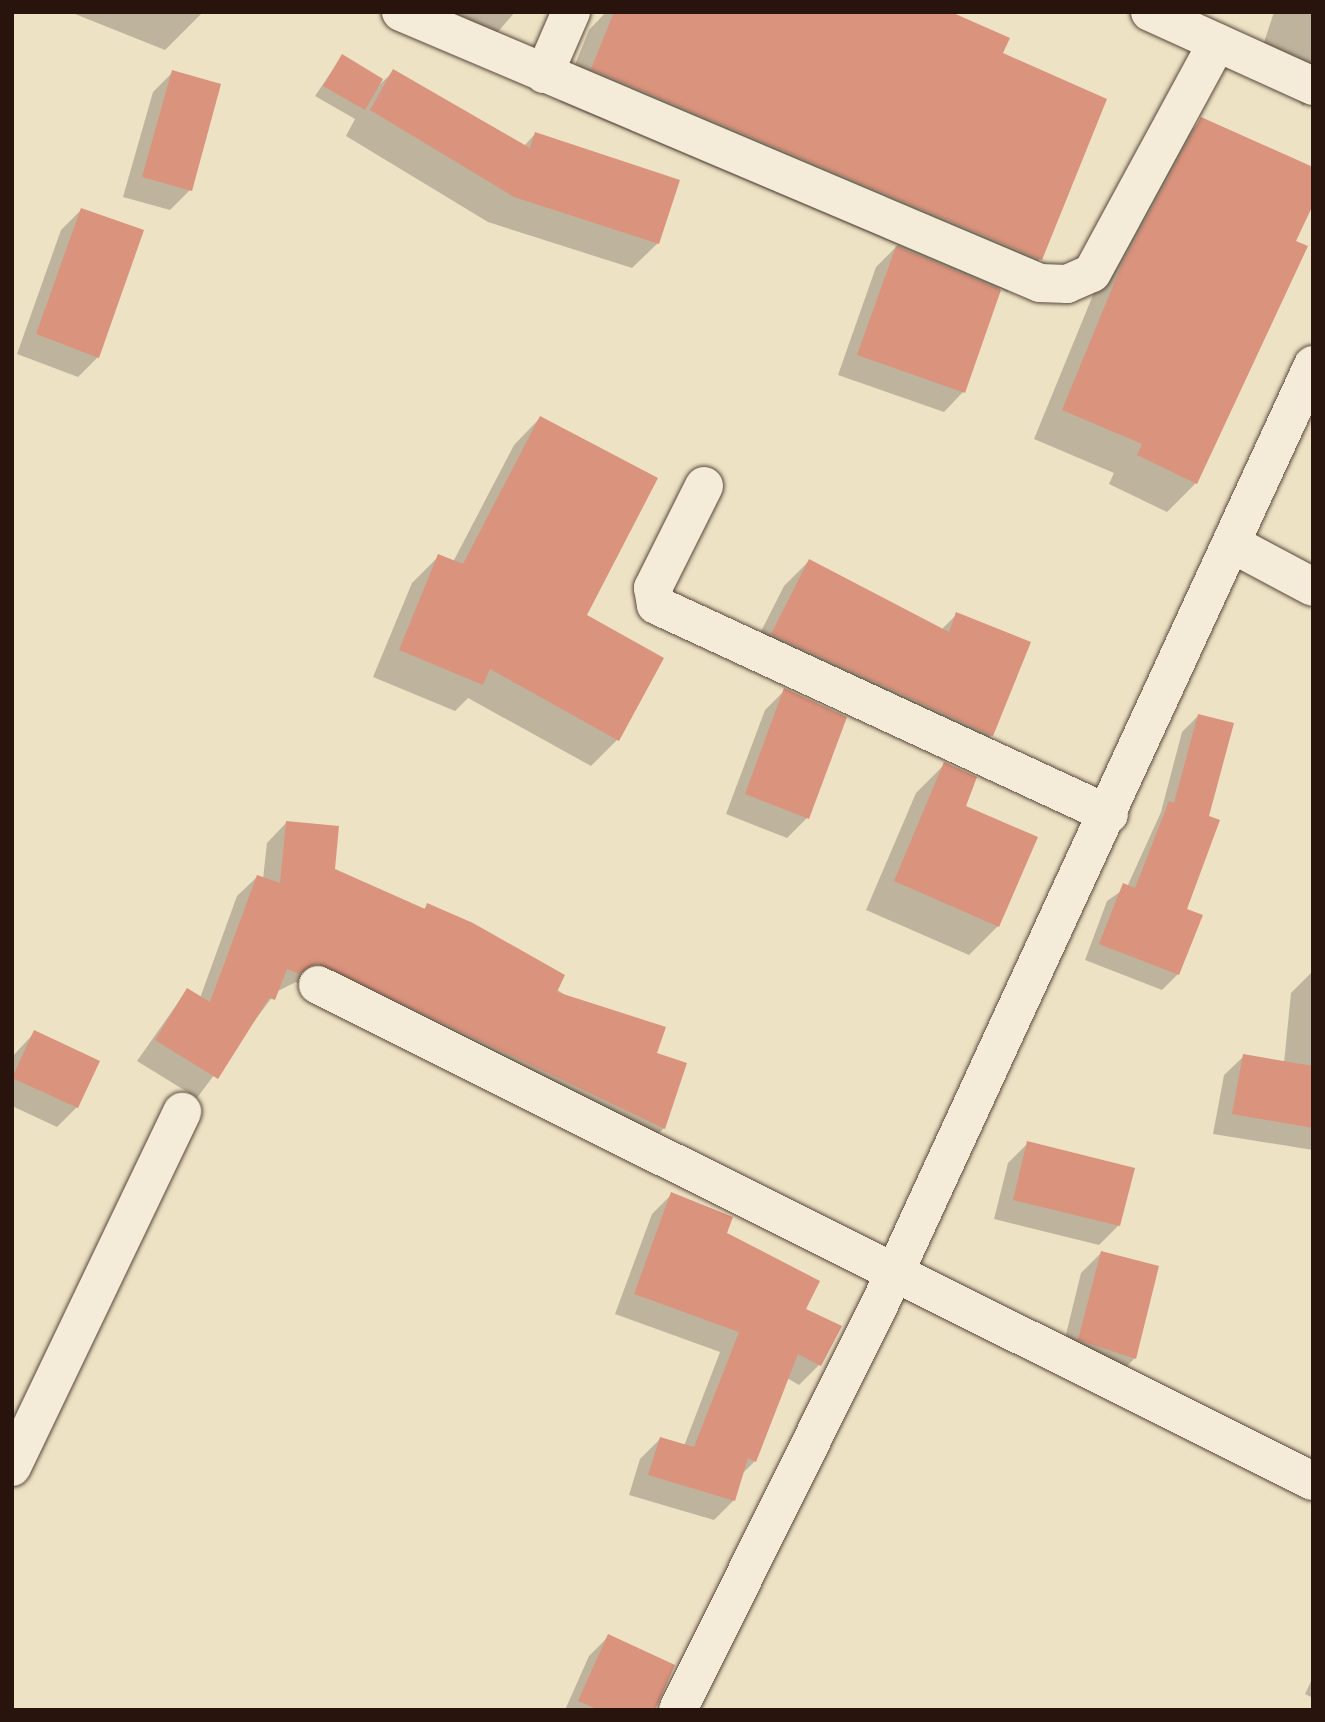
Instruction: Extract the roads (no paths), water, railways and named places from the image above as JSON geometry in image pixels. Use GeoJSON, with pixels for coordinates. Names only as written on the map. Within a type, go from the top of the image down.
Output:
{"type":"FeatureCollection","features":[{"type":"Feature","properties":{"kind":"street"},"geometry":{"type":"LineString","coordinates":[[401,12],[1008,272],[1067,284],[1092,273],[1217,43]]}},
{"type":"Feature","properties":{"kind":"street"},"geometry":{"type":"LineString","coordinates":[[544,74],[571,12]]}},
{"type":"Feature","properties":{"kind":"street"},"geometry":{"type":"LineString","coordinates":[[1150,12],[1313,86]]}},
{"type":"Feature","properties":{"kind":"street"},"geometry":{"type":"LineString","coordinates":[[678,1710],[894,1274],[1234,545],[1313,365]]}},
{"type":"Feature","properties":{"kind":"street"},"geometry":{"type":"LineString","coordinates":[[704,486],[653,588],[656,605],[1109,814]]}},
{"type":"Feature","properties":{"kind":"street"},"geometry":{"type":"LineString","coordinates":[[1234,545],[1313,587]]}},
{"type":"Feature","properties":{"kind":"street"},"geometry":{"type":"LineString","coordinates":[[318,985],[1313,1481]]}},
{"type":"Feature","properties":{"kind":"street"},"geometry":{"type":"LineString","coordinates":[[12,1467],[182,1112]]}}]}
